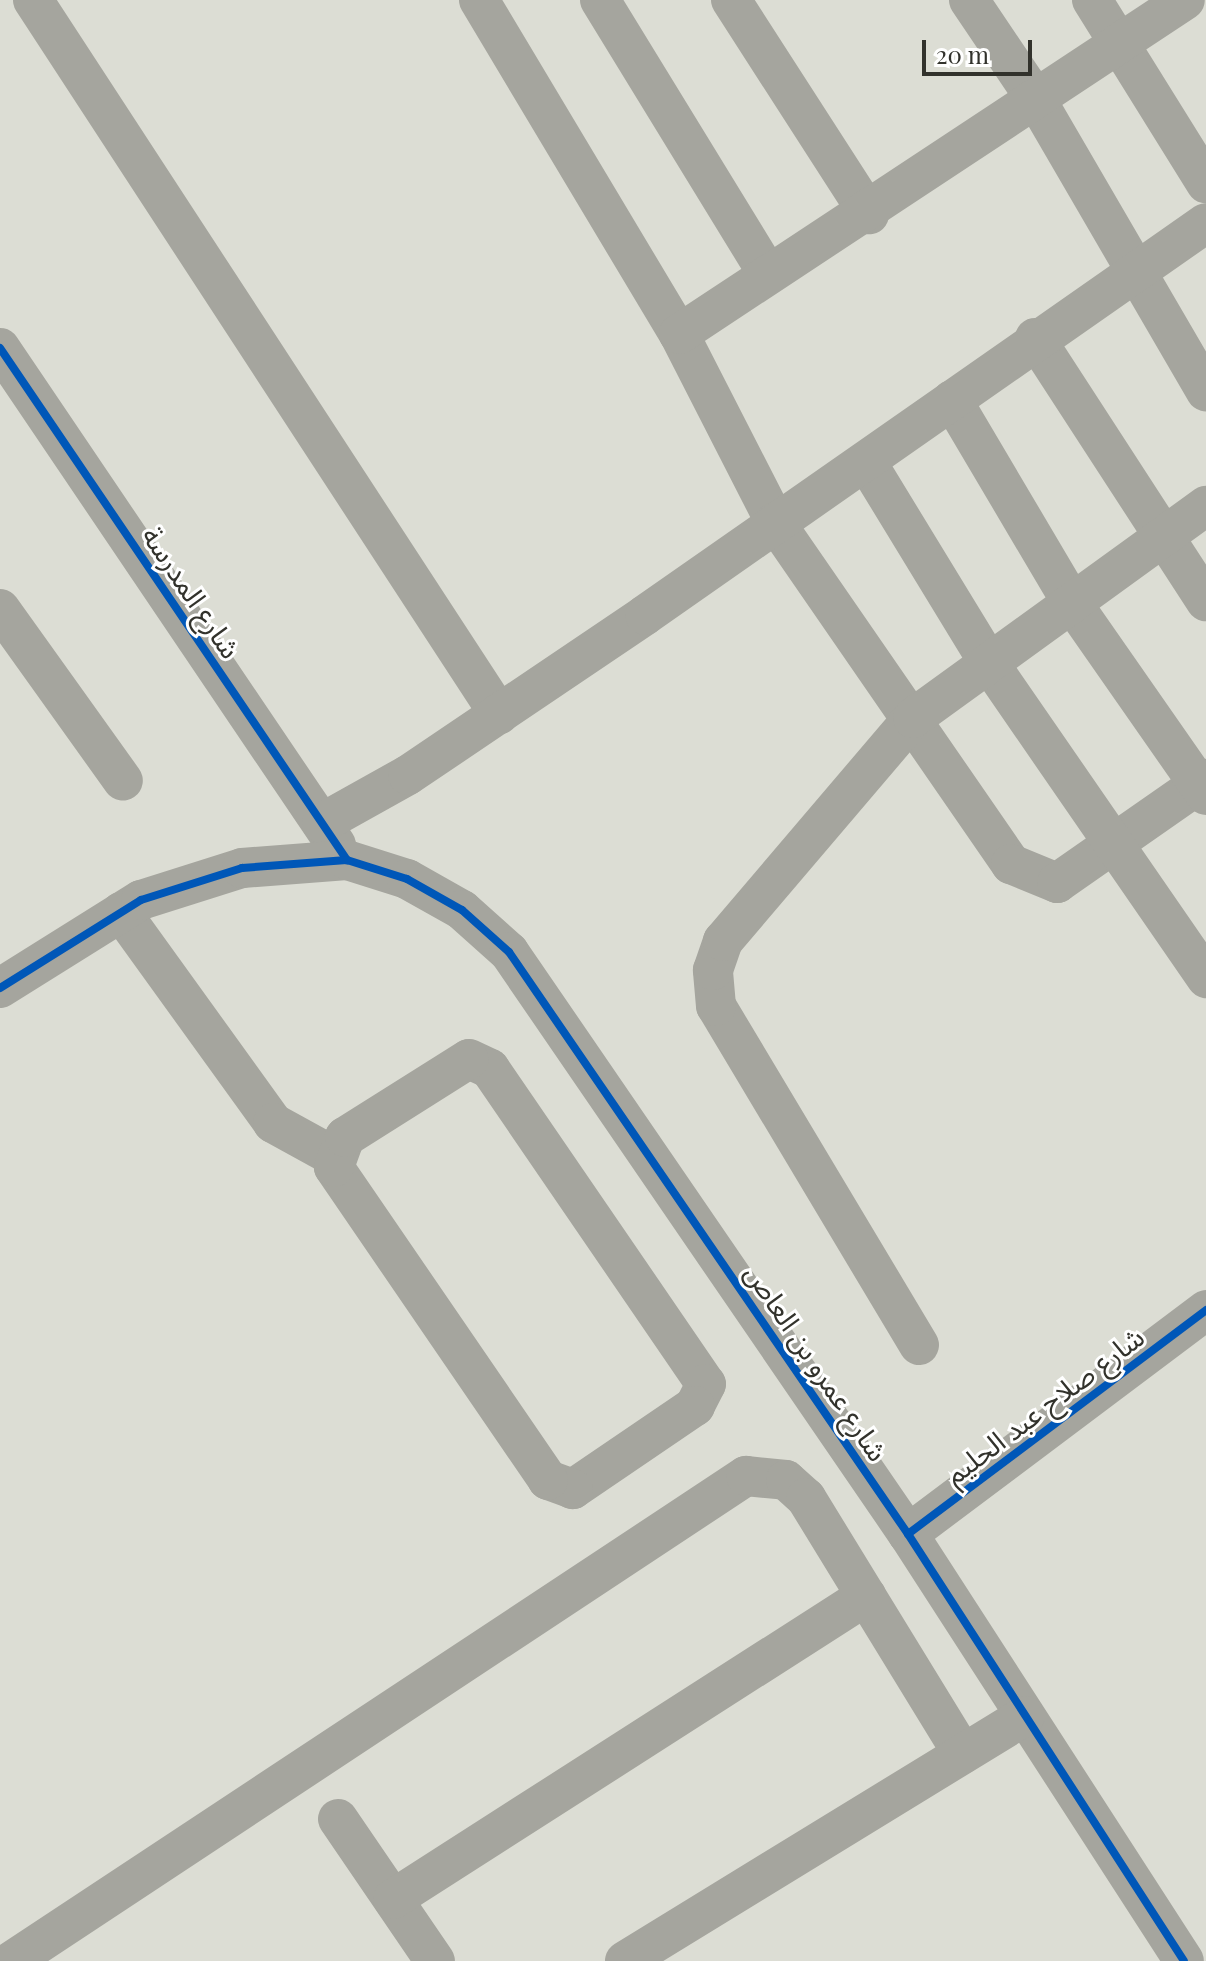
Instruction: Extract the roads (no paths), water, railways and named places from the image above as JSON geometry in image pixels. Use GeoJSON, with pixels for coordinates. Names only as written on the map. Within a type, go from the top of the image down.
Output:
{"type":"FeatureCollection","features":[{"type":"Feature","properties":{"kind":"street"},"geometry":{"type":"LineString","coordinates":[[33,0],[499,714]]}},
{"type":"Feature","properties":{"kind":"street"},"geometry":{"type":"LineString","coordinates":[[479,0],[679,334],[775,522],[1011,864],[1033,880],[1057,883],[1203,787],[1072,603],[952,400]]}},
{"type":"Feature","properties":{"kind":"street"},"geometry":{"type":"LineString","coordinates":[[600,0],[767,273]]}},
{"type":"Feature","properties":{"kind":"street"},"geometry":{"type":"LineString","coordinates":[[731,0],[869,214]]}},
{"type":"Feature","properties":{"kind":"street"},"geometry":{"type":"LineString","coordinates":[[969,0],[1037,101],[1206,391]]}},
{"type":"Feature","properties":{"kind":"street"},"geometry":{"type":"LineString","coordinates":[[1092,0],[1206,183]]}},
{"type":"Feature","properties":{"kind":"street"},"geometry":{"type":"LineString","coordinates":[[679,334],[767,273],[869,214],[1185,0]]}},
{"type":"Feature","properties":{"kind":"street"},"geometry":{"type":"LineString","coordinates":[[322,823],[499,714],[775,522],[867,463],[1035,338],[1206,223]]}},
{"type":"Feature","properties":{"kind":"street"},"geometry":{"type":"LineString","coordinates":[[1035,338],[1206,601]]}},
{"type":"Feature","properties":{"kind":"street","name":"شارع المدرسة"},"geometry":{"type":"LineString","coordinates":[[0,348],[347,860]]}},
{"type":"Feature","properties":{"kind":"street"},"geometry":{"type":"LineString","coordinates":[[867,463],[989,663],[1111,845],[1206,978]]}},
{"type":"Feature","properties":{"kind":"street"},"geometry":{"type":"LineString","coordinates":[[919,1345],[716,1006],[713,970],[723,941],[913,718],[1206,506]]}},
{"type":"Feature","properties":{"kind":"street"},"geometry":{"type":"LineString","coordinates":[[0,609],[123,781]]}},
{"type":"Feature","properties":{"kind":"street"},"geometry":{"type":"LineString","coordinates":[[0,988],[121,912],[242,868],[347,860]]}},
{"type":"Feature","properties":{"kind":"street","name":"شارع عمرو بن العاص"},"geometry":{"type":"LineString","coordinates":[[347,860],[407,879],[462,910],[509,952],[908,1534],[1184,1961]]}},
{"type":"Feature","properties":{"kind":"street"},"geometry":{"type":"LineString","coordinates":[[121,912],[273,1123],[333,1156],[339,1178],[555,1486],[582,1485],[702,1400],[703,1375],[484,1064],[452,1063],[345,1137],[333,1156]]}},
{"type":"Feature","properties":{"kind":"street","name":"شارع صلاح عبد الحليم"},"geometry":{"type":"LineString","coordinates":[[908,1534],[1206,1310]]}},
{"type":"Feature","properties":{"kind":"street"},"geometry":{"type":"LineString","coordinates":[[12,1961],[733,1481],[773,1476],[797,1488],[963,1754]]}},
{"type":"Feature","properties":{"kind":"street"},"geometry":{"type":"LineString","coordinates":[[393,1899],[866,1596]]}},
{"type":"Feature","properties":{"kind":"street"},"geometry":{"type":"LineString","coordinates":[[625,1961],[1025,1716]]}},
{"type":"Feature","properties":{"kind":"street"},"geometry":{"type":"LineString","coordinates":[[338,1819],[435,1961]]}}]}
